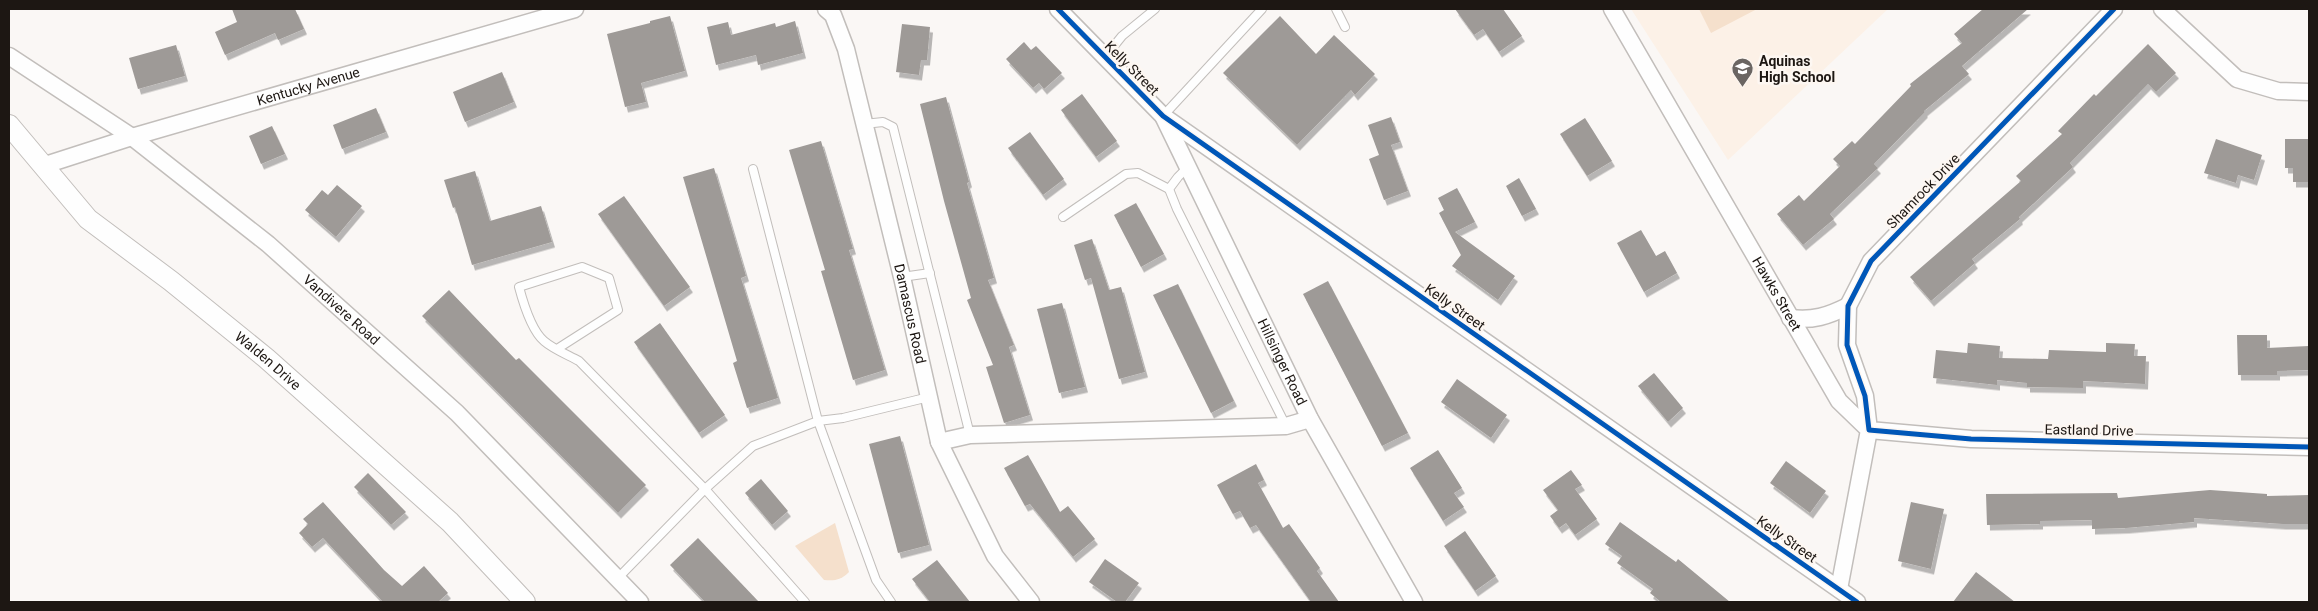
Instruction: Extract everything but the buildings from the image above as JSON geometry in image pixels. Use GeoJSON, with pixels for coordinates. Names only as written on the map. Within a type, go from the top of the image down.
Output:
{"type":"FeatureCollection","features":[{"type":"Feature","properties":{"kind":"street","name":"Kentucky Avenue"},"geometry":{"type":"LineString","coordinates":[[42,166],[132,137],[575,9]]}},
{"type":"Feature","properties":{"kind":"street","name":"Kelly Street"},"geometry":{"type":"LineString","coordinates":[[1058,9],[1163,116],[1857,602]]}},
{"type":"Feature","properties":{"kind":"street","name":"Hawks Street"},"geometry":{"type":"LineString","coordinates":[[1612,9],[1839,401],[1869,430]]}},
{"type":"Feature","properties":{"kind":"street","name":"Shamrock Drive"},"geometry":{"type":"LineString","coordinates":[[1869,430],[1866,396],[1847,345],[1848,306],[1872,261],[2114,9]]}},
{"type":"Feature","properties":{"kind":"street"},"geometry":{"type":"LineString","coordinates":[[2162,9],[2237,79],[2278,91],[2309,92]]}},
{"type":"Feature","properties":{"kind":"street","name":"Damascus Road"},"geometry":{"type":"LineString","coordinates":[[835,11],[902,278],[939,442],[995,556],[1031,602]]}},
{"type":"Feature","properties":{"kind":"street","name":"Vandivere Road"},"geometry":{"type":"LineString","coordinates":[[9,56],[132,137],[268,244],[457,413],[640,602]]}},
{"type":"Feature","properties":{"kind":"street","name":"Hillsinger Road"},"geometry":{"type":"LineString","coordinates":[[1163,116],[1310,419],[1414,602]]}},
{"type":"Feature","properties":{"kind":"street","name":"Walden Drive"},"geometry":{"type":"LineString","coordinates":[[9,125],[88,219],[171,281],[266,358],[450,522],[525,602]]}},
{"type":"Feature","properties":{"kind":"street"},"geometry":{"type":"LineString","coordinates":[[1790,318],[1813,319],[1831,315],[1848,306]]}},
{"type":"Feature","properties":{"kind":"street"},"geometry":{"type":"LineString","coordinates":[[939,442],[970,435],[1286,426],[1310,419]]}},
{"type":"Feature","properties":{"kind":"street"},"geometry":{"type":"LineString","coordinates":[[1839,589],[1869,430]]}},
{"type":"Feature","properties":{"kind":"street","name":"Eastland Drive"},"geometry":{"type":"LineString","coordinates":[[1869,430],[1971,439],[2309,447]]}},
{"type":"Feature","properties":{"kind":"lane"},"geometry":{"type":"LineString","coordinates":[[1105,56],[1122,36],[1155,9]]}},
{"type":"Feature","properties":{"kind":"lane"},"geometry":{"type":"LineString","coordinates":[[1163,116],[1262,9]]}},
{"type":"Feature","properties":{"kind":"lane"},"geometry":{"type":"LineString","coordinates":[[1336,9],[1345,27]]}},
{"type":"Feature","properties":{"kind":"lane"},"geometry":{"type":"LineString","coordinates":[[864,124],[883,122],[893,128],[970,435]]}},
{"type":"Feature","properties":{"kind":"lane"},"geometry":{"type":"LineString","coordinates":[[1169,189],[1188,167]]}},
{"type":"Feature","properties":{"kind":"lane"},"geometry":{"type":"LineString","coordinates":[[754,169],[818,421],[876,580],[891,602]]}},
{"type":"Feature","properties":{"kind":"lane"},"geometry":{"type":"LineString","coordinates":[[1064,217],[1126,174],[1138,173],[1169,189],[1286,426]]}},
{"type":"Feature","properties":{"kind":"lane"},"geometry":{"type":"LineString","coordinates":[[557,349],[618,310],[608,278],[582,267],[519,287],[524,307],[543,340],[557,349],[579,361],[705,490],[805,602]]}},
{"type":"Feature","properties":{"kind":"lane"},"geometry":{"type":"LineString","coordinates":[[902,278],[930,273]]}},
{"type":"Feature","properties":{"kind":"lane"},"geometry":{"type":"LineString","coordinates":[[618,578],[705,490],[753,446],[818,421],[843,418],[930,396]]}},
{"type":"Feature","properties":{"kind":"shaded area","name":"Aquinas High School"},"geometry":{"type":"Polygon","coordinates":[[[1631,9],[1888,9],[1728,160],[1631,9]]]}},
{"type":"Feature","properties":{"kind":"shaded area"},"geometry":{"type":"Polygon","coordinates":[[[1699,9],[1757,9],[1711,33],[1699,9]]]}},
{"type":"Feature","properties":{"kind":"shaded area"},"geometry":{"type":"Polygon","coordinates":[[[835,523],[849,572],[838,579],[824,580],[795,546],[835,523]]]}},
{"type":"Feature","properties":{"kind":"cycle path"},"geometry":{"type":"LineString","coordinates":[[1058,9],[1163,116],[1857,602]]}},
{"type":"Feature","properties":{"kind":"cycle path"},"geometry":{"type":"LineString","coordinates":[[2114,9],[1871,261],[1848,306],[1847,345],[1865,396],[1869,430],[1971,439],[2309,447]]}},
{"type":"Feature","properties":{"kind":"place","name":"Aquinas High School"},"geometry":{"type":"Point","coordinates":[1743,88]}}]}
